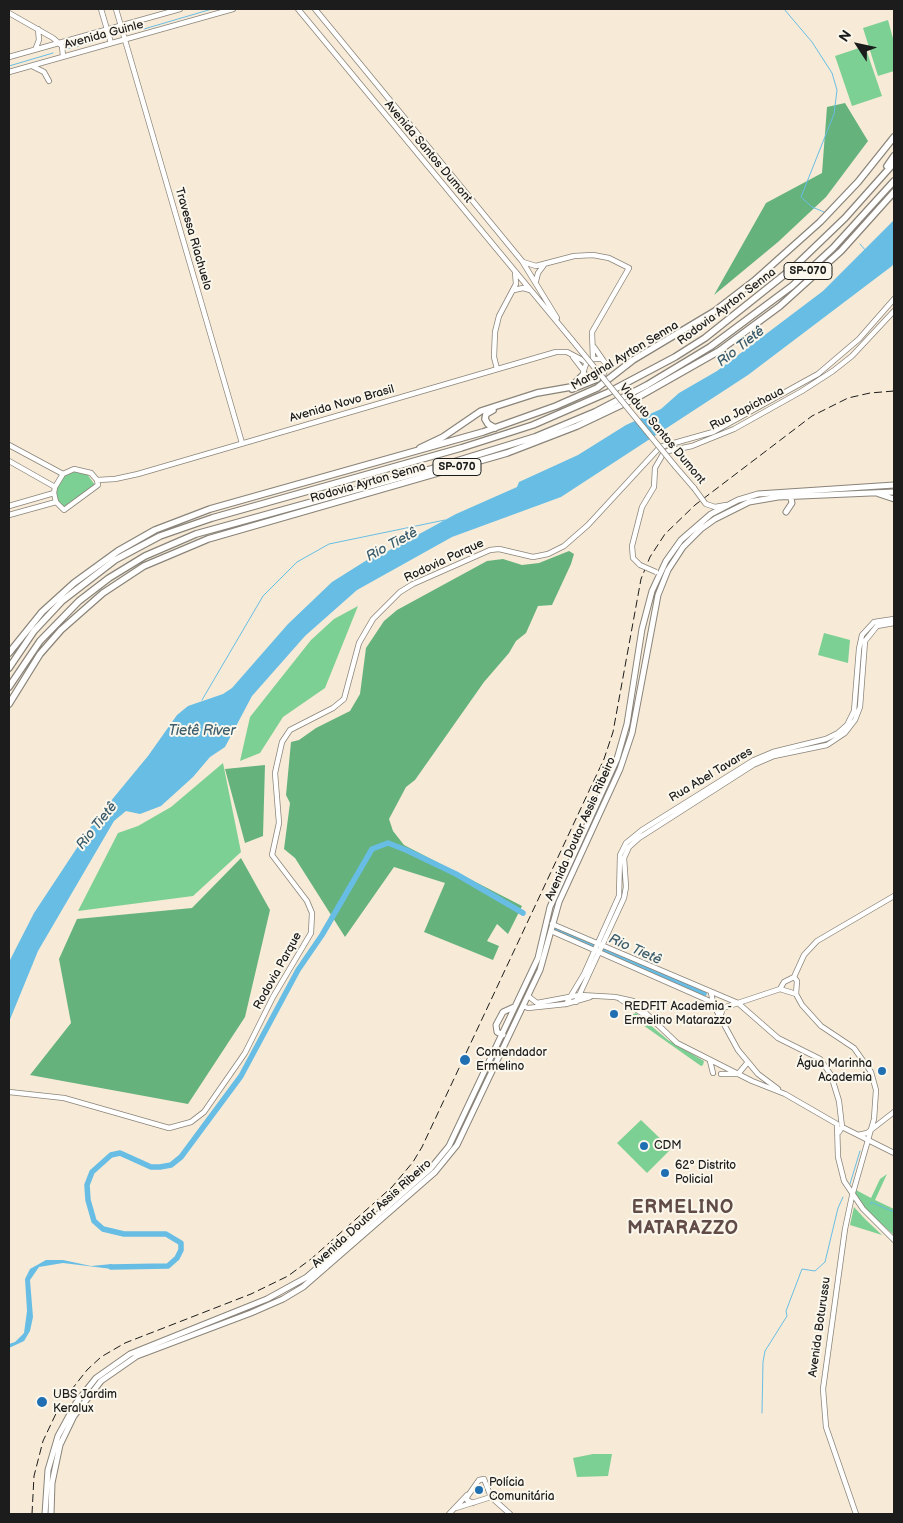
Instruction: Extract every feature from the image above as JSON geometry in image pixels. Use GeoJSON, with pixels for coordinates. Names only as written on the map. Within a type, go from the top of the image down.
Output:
{"type":"FeatureCollection","features":[{"type":"Feature","properties":{"kind":"highway","name":"Marginal Ayrton Senna"},"geometry":{"type":"LineString","coordinates":[[268,494],[495,428],[556,406],[592,390],[633,360],[715,311],[754,281],[820,222],[858,182],[894,136]]}},
{"type":"Feature","properties":{"kind":"highway"},"geometry":{"type":"LineString","coordinates":[[876,185],[894,156]]}},
{"type":"Feature","properties":{"kind":"highway","name":"Rodovia Ayrton Senna"},"geometry":{"type":"LineString","coordinates":[[9,668],[34,632],[62,601],[98,572],[160,536],[212,518],[461,448],[533,425],[609,392],[675,357],[705,338],[784,277],[876,185],[894,162]]}},
{"type":"Feature","properties":{"kind":"highway","name":"Rodovia Ayrton Senna"},"geometry":{"type":"LineString","coordinates":[[9,687],[36,646],[62,618],[94,589],[145,556],[196,534],[491,451],[595,412],[676,368],[744,324],[792,286],[833,248],[894,181]]}},
{"type":"Feature","properties":{"kind":"highway","name":"Rodovia Ayrton Senna"},"geometry":{"type":"LineString","coordinates":[[9,704],[40,654],[60,630],[103,593],[144,566],[208,540],[507,453],[577,426],[638,398],[719,350],[780,306],[815,277],[894,192]]}},
{"type":"Feature","properties":{"kind":"highway"},"geometry":{"type":"LineString","coordinates":[[833,248],[839,246],[868,216],[876,213]]}},
{"type":"Feature","properties":{"kind":"highway"},"geometry":{"type":"LineString","coordinates":[[409,453],[443,437],[481,411],[537,393],[571,387],[584,372]]}},
{"type":"Feature","properties":{"kind":"highway"},"geometry":{"type":"LineString","coordinates":[[495,428],[486,422],[486,414],[491,410],[535,396],[578,388],[597,379]]}},
{"type":"Feature","properties":{"kind":"highway"},"geometry":{"type":"LineString","coordinates":[[9,653],[53,602],[84,574],[118,551],[155,530],[185,518],[268,494],[284,493],[364,475]]}},
{"type":"Feature","properties":{"kind":"main road","name":"Avenida Doutor Assis Ribeiro"},"geometry":{"type":"LineString","coordinates":[[45,1514],[48,1470],[58,1436],[76,1403],[96,1378],[112,1365],[136,1351],[269,1302],[307,1276],[431,1168],[443,1154],[454,1136],[538,958],[554,896],[617,759],[627,724],[646,611],[657,573],[681,540],[711,514],[730,504],[758,494],[789,490],[894,485]]}},
{"type":"Feature","properties":{"kind":"main road"},"geometry":{"type":"LineString","coordinates":[[786,512],[792,503],[789,490]]}},
{"type":"Feature","properties":{"kind":"main road"},"geometry":{"type":"LineString","coordinates":[[874,492],[894,499]]}},
{"type":"Feature","properties":{"kind":"main road","name":"Avenida Doutor Assis Ribeiro"},"geometry":{"type":"LineString","coordinates":[[51,1514],[52,1483],[60,1445],[74,1416],[101,1381],[137,1356],[269,1302],[310,1281],[435,1172],[457,1145],[528,996],[546,954],[559,902],[615,782],[626,752],[662,581],[674,560],[690,539],[715,519],[749,502],[791,497],[894,492]]}},
{"type":"Feature","properties":{"kind":"main road"},"geometry":{"type":"LineString","coordinates":[[646,611],[652,622]]}},
{"type":"Feature","properties":{"kind":"main road"},"geometry":{"type":"LineString","coordinates":[[546,923],[552,924]]}},
{"type":"Feature","properties":{"kind":"main road"},"geometry":{"type":"LineString","coordinates":[[520,994],[523,1006]]}},
{"type":"Feature","properties":{"kind":"main road"},"geometry":{"type":"LineString","coordinates":[[508,1037],[502,1035],[497,1030],[497,1022],[504,1011],[514,1007]]}},
{"type":"Feature","properties":{"kind":"street"},"geometry":{"type":"LineString","coordinates":[[101,9],[111,43]]}},
{"type":"Feature","properties":{"kind":"street","name":"Travessa Riachuelo"},"geometry":{"type":"LineString","coordinates":[[116,9],[242,443]]}},
{"type":"Feature","properties":{"kind":"street","name":"Avenida Guinle"},"geometry":{"type":"LineString","coordinates":[[9,57],[180,9]]}},
{"type":"Feature","properties":{"kind":"street","name":"Avenida Guinle"},"geometry":{"type":"LineString","coordinates":[[9,72],[231,9]]}},
{"type":"Feature","properties":{"kind":"street","name":"Avenida Santos Dumont"},"geometry":{"type":"LineString","coordinates":[[298,9],[547,307]]}},
{"type":"Feature","properties":{"kind":"street","name":"Avenida Santos Dumont"},"geometry":{"type":"LineString","coordinates":[[315,9],[522,261],[536,281],[547,307]]}},
{"type":"Feature","properties":{"kind":"street"},"geometry":{"type":"LineString","coordinates":[[9,13],[60,44],[63,56]]}},
{"type":"Feature","properties":{"kind":"street"},"geometry":{"type":"LineString","coordinates":[[35,50],[39,40],[38,29]]}},
{"type":"Feature","properties":{"kind":"street"},"geometry":{"type":"LineString","coordinates":[[31,66],[41,69],[48,81]]}},
{"type":"Feature","properties":{"kind":"street"},"geometry":{"type":"LineString","coordinates":[[522,261],[533,266],[544,265],[574,256],[593,255],[609,258],[629,268],[594,328],[591,336],[593,359]]}},
{"type":"Feature","properties":{"kind":"street"},"geometry":{"type":"LineString","coordinates":[[536,281],[538,273],[544,265]]}},
{"type":"Feature","properties":{"kind":"street"},"geometry":{"type":"LineString","coordinates":[[497,369],[494,343],[497,324],[503,308],[514,290],[517,280],[515,271]]}},
{"type":"Feature","properties":{"kind":"street"},"geometry":{"type":"LineString","coordinates":[[514,290],[523,288],[533,292]]}},
{"type":"Feature","properties":{"kind":"street","name":"Rodovia Parque"},"geometry":{"type":"LineString","coordinates":[[9,1092],[64,1098],[161,1127],[183,1126],[204,1112],[245,1053],[274,997],[311,933],[312,914],[307,901],[272,855],[279,823],[275,773],[282,742],[290,730],[333,708],[344,699],[358,643],[373,619],[400,592],[413,584],[490,550],[499,549],[533,557],[548,554],[564,546],[584,530],[660,447],[712,432],[818,374],[859,339],[894,300]]}},
{"type":"Feature","properties":{"kind":"street","name":"Viaduto Santos Dumont"},"geometry":{"type":"LineString","coordinates":[[547,307],[706,503],[715,519]]}},
{"type":"Feature","properties":{"kind":"street","name":"Rua Japichaua"},"geometry":{"type":"LineString","coordinates":[[657,573],[640,565],[633,558],[632,546],[642,507],[655,484],[655,468],[663,454],[668,451],[692,446],[734,430],[808,388],[852,356],[894,311]]}},
{"type":"Feature","properties":{"kind":"street"},"geometry":{"type":"LineString","coordinates":[[573,356],[588,378],[597,379],[605,370],[603,360],[593,346]]}},
{"type":"Feature","properties":{"kind":"street","name":"Avenida Novo Brasil"},"geometry":{"type":"LineString","coordinates":[[96,488],[116,480],[556,352],[568,352],[588,363]]}},
{"type":"Feature","properties":{"kind":"street"},"geometry":{"type":"LineString","coordinates":[[584,372],[588,363],[593,359],[603,360]]}},
{"type":"Feature","properties":{"kind":"street"},"geometry":{"type":"LineString","coordinates":[[9,445],[63,474]]}},
{"type":"Feature","properties":{"kind":"street"},"geometry":{"type":"LineString","coordinates":[[9,461],[55,487]]}},
{"type":"Feature","properties":{"kind":"street"},"geometry":{"type":"LineString","coordinates":[[69,470],[81,470],[91,473],[97,480],[96,488],[67,510],[62,509],[56,502],[55,487],[63,474],[69,470]]}},
{"type":"Feature","properties":{"kind":"street","name":"Avenida Novo Brasil"},"geometry":{"type":"LineString","coordinates":[[97,480],[116,480]]}},
{"type":"Feature","properties":{"kind":"street"},"geometry":{"type":"LineString","coordinates":[[9,506],[54,493]]}},
{"type":"Feature","properties":{"kind":"street"},"geometry":{"type":"LineString","coordinates":[[9,515],[56,502]]}},
{"type":"Feature","properties":{"kind":"street"},"geometry":{"type":"LineString","coordinates":[[706,503],[716,507],[730,504]]}},
{"type":"Feature","properties":{"kind":"street","name":"Rua Abel Tavares"},"geometry":{"type":"LineString","coordinates":[[599,948],[619,896],[620,855],[630,840],[754,760],[773,752],[826,739],[838,733],[847,725],[854,711],[859,649],[862,635],[874,622],[894,619]]}},
{"type":"Feature","properties":{"kind":"street","name":"Rua Abel Tavares"},"geometry":{"type":"LineString","coordinates":[[576,1002],[584,980],[624,898],[626,887],[624,858],[632,843],[753,765],[774,756],[827,745],[845,734],[855,720],[860,707],[865,640],[877,626],[894,623]]}},
{"type":"Feature","properties":{"kind":"street"},"geometry":{"type":"LineString","coordinates":[[780,989],[784,982],[794,976],[804,955],[817,941],[894,896]]}},
{"type":"Feature","properties":{"kind":"street"},"geometry":{"type":"LineString","coordinates":[[552,924],[712,1002]]}},
{"type":"Feature","properties":{"kind":"street"},"geometry":{"type":"LineString","coordinates":[[551,931],[738,1003],[778,1038],[820,1059],[831,1075],[842,1120],[842,1127],[838,1132]]}},
{"type":"Feature","properties":{"kind":"street"},"geometry":{"type":"LineString","coordinates":[[720,1018],[721,1010],[780,989],[796,994],[797,981],[794,976]]}},
{"type":"Feature","properties":{"kind":"street","name":"Rua Abel Tavares"},"geometry":{"type":"LineString","coordinates":[[566,1004],[569,997],[584,980]]}},
{"type":"Feature","properties":{"kind":"street"},"geometry":{"type":"LineString","coordinates":[[711,993],[712,1002],[734,1044],[758,1074],[785,1094],[837,1124]]}},
{"type":"Feature","properties":{"kind":"street","name":"Avenida Boturussu"},"geometry":{"type":"LineString","coordinates":[[796,994],[813,1019],[849,1044],[866,1064],[875,1083],[876,1108],[852,1196],[832,1311],[824,1371],[823,1398],[826,1426],[856,1514]]}},
{"type":"Feature","properties":{"kind":"street"},"geometry":{"type":"LineString","coordinates":[[528,996],[540,1003],[580,995],[619,998],[649,1017],[677,1043],[710,1061],[785,1094]]}},
{"type":"Feature","properties":{"kind":"street"},"geometry":{"type":"LineString","coordinates":[[523,1006],[528,1008],[566,1004],[591,997]]}},
{"type":"Feature","properties":{"kind":"street"},"geometry":{"type":"LineString","coordinates":[[710,1061],[713,1073]]}},
{"type":"Feature","properties":{"kind":"street"},"geometry":{"type":"LineString","coordinates":[[738,1074],[748,1062]]}},
{"type":"Feature","properties":{"kind":"street"},"geometry":{"type":"LineString","coordinates":[[721,1074],[738,1074]]}},
{"type":"Feature","properties":{"kind":"street"},"geometry":{"type":"LineString","coordinates":[[857,1135],[869,1131],[894,1112]]}},
{"type":"Feature","properties":{"kind":"street"},"geometry":{"type":"LineString","coordinates":[[837,1124],[842,1120]]}},
{"type":"Feature","properties":{"kind":"street"},"geometry":{"type":"LineString","coordinates":[[837,1124],[840,1167],[852,1196],[894,1240]]}},
{"type":"Feature","properties":{"kind":"street"},"geometry":{"type":"LineString","coordinates":[[842,1127],[894,1153]]}},
{"type":"Feature","properties":{"kind":"street"},"geometry":{"type":"LineString","coordinates":[[451,1512],[479,1480],[484,1479],[491,1497],[510,1514]]}},
{"type":"Feature","properties":{"kind":"street"},"geometry":{"type":"LineString","coordinates":[[470,1490],[467,1499],[473,1503]]}},
{"type":"Feature","properties":{"kind":"street"},"geometry":{"type":"LineString","coordinates":[[451,1512],[491,1497]]}},
{"type":"Feature","properties":{"kind":"street"},"geometry":{"type":"LineString","coordinates":[[451,1512],[458,1514]]}},
{"type":"Feature","properties":{"kind":"green space"},"geometry":{"type":"Polygon","coordinates":[[[888,20],[894,42],[894,71],[878,76],[863,28],[888,20]]]}},
{"type":"Feature","properties":{"kind":"green space"},"geometry":{"type":"Polygon","coordinates":[[[865,46],[882,96],[852,106],[835,56],[865,46]]]}},
{"type":"Feature","properties":{"kind":"green space"},"geometry":{"type":"Polygon","coordinates":[[[845,103],[868,141],[826,197],[778,242],[714,295],[766,203],[822,173],[827,107],[845,103]]]}},
{"type":"Feature","properties":{"kind":"green space"},"geometry":{"type":"Polygon","coordinates":[[[76,471],[87,474],[95,485],[67,507],[63,507],[57,499],[56,488],[62,477],[76,471]]]}},
{"type":"Feature","properties":{"kind":"green space"},"geometry":{"type":"Polygon","coordinates":[[[569,551],[574,554],[571,564],[552,605],[538,606],[526,633],[516,641],[509,653],[484,682],[415,780],[406,787],[389,819],[393,831],[404,845],[522,906],[508,934],[497,924],[487,941],[499,946],[493,960],[424,932],[445,883],[394,867],[345,937],[295,858],[284,849],[290,803],[286,795],[291,742],[299,740],[316,728],[350,711],[360,694],[366,648],[384,621],[397,610],[487,561],[503,559],[522,565],[539,563],[569,551]]]}},
{"type":"Feature","properties":{"kind":"green space"},"geometry":{"type":"Polygon","coordinates":[[[358,606],[325,688],[283,717],[260,753],[240,761],[250,717],[311,640],[334,619],[358,606]]]}},
{"type":"Feature","properties":{"kind":"green space"},"geometry":{"type":"Polygon","coordinates":[[[824,633],[850,640],[848,663],[818,655],[824,633]]]}},
{"type":"Feature","properties":{"kind":"green space"},"geometry":{"type":"Polygon","coordinates":[[[223,763],[241,852],[193,896],[78,911],[118,833],[138,826],[171,807],[223,763]]]}},
{"type":"Feature","properties":{"kind":"green space"},"geometry":{"type":"Polygon","coordinates":[[[265,765],[263,836],[245,843],[225,769],[265,765]]]}},
{"type":"Feature","properties":{"kind":"green space"},"geometry":{"type":"Polygon","coordinates":[[[241,858],[270,910],[245,1017],[188,1104],[30,1075],[71,1023],[59,959],[77,919],[192,908],[241,858]]]}},
{"type":"Feature","properties":{"kind":"green space"},"geometry":{"type":"Polygon","coordinates":[[[636,1013],[668,1040],[704,1061],[703,1065],[701,1066],[633,1018],[633,1014],[636,1013]]]}},
{"type":"Feature","properties":{"kind":"green space","name":"CDM"},"geometry":{"type":"Polygon","coordinates":[[[641,1120],[671,1149],[647,1173],[617,1143],[641,1120]]]}},
{"type":"Feature","properties":{"kind":"green space"},"geometry":{"type":"Polygon","coordinates":[[[887,1174],[875,1200],[894,1209],[894,1235],[865,1210],[855,1195],[856,1190],[871,1198],[880,1179],[887,1174]]]}},
{"type":"Feature","properties":{"kind":"green space"},"geometry":{"type":"Polygon","coordinates":[[[854,1207],[865,1219],[882,1235],[850,1225],[854,1207]]]}},
{"type":"Feature","properties":{"kind":"green space"},"geometry":{"type":"Polygon","coordinates":[[[593,1454],[612,1454],[608,1476],[577,1477],[573,1458],[593,1454]]]}},
{"type":"Feature","properties":{"kind":"water","name":"Tietê River"},"geometry":{"type":"Polygon","coordinates":[[[894,220],[894,263],[892,266],[748,375],[561,497],[452,537],[357,590],[305,636],[252,696],[225,747],[210,757],[193,777],[161,806],[140,814],[126,811],[114,821],[38,951],[9,1022],[9,962],[34,913],[96,819],[148,756],[177,715],[188,706],[223,694],[232,688],[288,624],[332,582],[367,560],[388,551],[456,514],[517,487],[519,482],[578,455],[626,425],[661,409],[679,393],[717,371],[823,291],[894,220]]]}},
{"type":"Feature","properties":{"kind":"water"},"geometry":{"type":"Polygon","coordinates":[[[46,1260],[63,1260],[91,1266],[112,1264],[112,1269],[63,1263],[39,1267],[30,1280],[33,1317],[30,1331],[24,1341],[9,1348],[9,1344],[15,1342],[24,1333],[27,1311],[25,1279],[30,1269],[46,1260]]]}},
{"type":"Feature","properties":{"kind":"waterway"},"geometry":{"type":"LineString","coordinates":[[144,29],[212,9]]}},
{"type":"Feature","properties":{"kind":"waterway"},"geometry":{"type":"LineString","coordinates":[[784,9],[812,42],[832,73],[837,90],[834,114],[801,197],[812,207],[824,212]]}},
{"type":"Feature","properties":{"kind":"waterway"},"geometry":{"type":"LineString","coordinates":[[66,49],[94,42]]}},
{"type":"Feature","properties":{"kind":"waterway"},"geometry":{"type":"LineString","coordinates":[[9,66],[53,53]]}},
{"type":"Feature","properties":{"kind":"waterway"},"geometry":{"type":"LineString","coordinates":[[860,244],[866,251]]}},
{"type":"Feature","properties":{"kind":"waterway"},"geometry":{"type":"LineString","coordinates":[[202,700],[263,596],[297,562],[329,544],[445,520]]}},
{"type":"Feature","properties":{"kind":"waterway","name":"Rio Tietê"},"geometry":{"type":"LineString","coordinates":[[111,1267],[168,1266],[177,1258],[181,1250],[181,1243],[166,1234],[124,1234],[103,1229],[94,1221],[88,1200],[87,1185],[92,1172],[111,1155],[120,1153],[151,1167],[171,1165],[181,1157],[241,1076],[298,970],[322,935],[372,849],[388,843],[406,850],[456,874],[523,913]]}},
{"type":"Feature","properties":{"kind":"waterway","name":"Rio Tietê"},"geometry":{"type":"LineString","coordinates":[[557,929],[704,994]]}},
{"type":"Feature","properties":{"kind":"waterway"},"geometry":{"type":"LineString","coordinates":[[850,1184],[860,1151]]}},
{"type":"Feature","properties":{"kind":"waterway"},"geometry":{"type":"LineString","coordinates":[[762,1413],[765,1351],[787,1316],[786,1311],[802,1269],[815,1271],[825,1262],[838,1208],[843,1197]]}},
{"type":"Feature","properties":{"kind":"waterway"},"geometry":{"type":"LineString","coordinates":[[871,1204],[871,1202],[894,1212]]}},
{"type":"Feature","properties":{"kind":"railway"},"geometry":{"type":"LineString","coordinates":[[32,1514],[34,1476],[43,1441],[61,1403],[87,1370],[101,1357],[125,1343],[251,1294],[288,1276],[311,1259],[392,1187],[413,1162],[422,1147],[604,759],[613,732],[641,579],[650,557],[665,534],[695,505],[812,416],[848,398],[870,393],[894,391]]}},
{"type":"Feature","properties":{"kind":"place","name":"REDFIT Academia - Ermelino Matarazzo"},"geometry":{"type":"Point","coordinates":[614,1014]}},
{"type":"Feature","properties":{"kind":"place","name":"Comendador Ermelino"},"geometry":{"type":"Point","coordinates":[465,1060]}},
{"type":"Feature","properties":{"kind":"place","name":"Água Marinha Academia"},"geometry":{"type":"Point","coordinates":[882,1071]}},
{"type":"Feature","properties":{"kind":"place","name":"CDM"},"geometry":{"type":"Point","coordinates":[644,1146]}},
{"type":"Feature","properties":{"kind":"place","name":"62º Distrito Policial"},"geometry":{"type":"Point","coordinates":[665,1173]}},
{"type":"Feature","properties":{"kind":"place","name":"UBS Jardim Keralux"},"geometry":{"type":"Point","coordinates":[42,1402]}},
{"type":"Feature","properties":{"kind":"place","name":"Polícia Comunitária"},"geometry":{"type":"Point","coordinates":[479,1490]}},
{"type":"Feature","properties":{"kind":"district","name":"ERMELINO MATARAZZO"},"geometry":{"type":"Point","coordinates":[683,1218]}}]}
